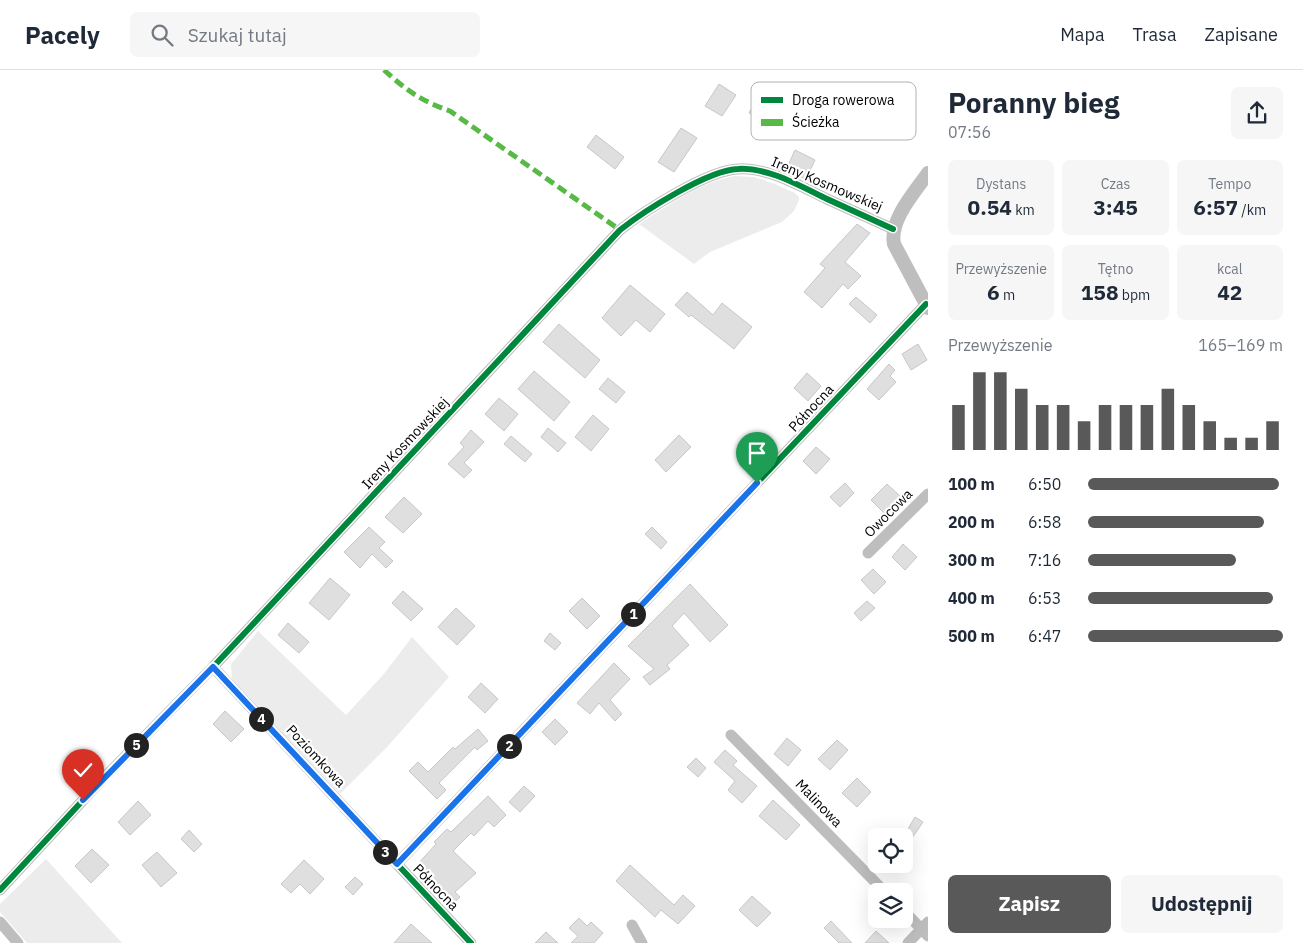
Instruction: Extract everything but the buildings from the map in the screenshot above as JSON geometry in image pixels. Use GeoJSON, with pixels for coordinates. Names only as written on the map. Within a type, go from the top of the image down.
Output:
{"type":"FeatureCollection","features":[{"type":"Feature","properties":{"kind":"street","name":"Ireny Kosmowskiej"},"geometry":{"type":"LineString","coordinates":[[0,890],[97,785],[213,667],[620,230],[650,209],[706,178],[737,169],[753,170],[778,177],[893,229]]}},
{"type":"Feature","properties":{"kind":"street"},"geometry":{"type":"LineString","coordinates":[[927,306],[894,244],[893,229],[928,173]]}},
{"type":"Feature","properties":{"kind":"street","name":"Północna"},"geometry":{"type":"LineString","coordinates":[[472,943],[397,864],[927,306]]}},
{"type":"Feature","properties":{"kind":"street","name":"Owocowa"},"geometry":{"type":"LineString","coordinates":[[868,553],[928,494]]}},
{"type":"Feature","properties":{"kind":"street","name":"Poziomkowa"},"geometry":{"type":"LineString","coordinates":[[213,667],[397,864]]}},
{"type":"Feature","properties":{"kind":"street","name":"Malinowa"},"geometry":{"type":"LineString","coordinates":[[732,735],[876,883]]}},
{"type":"Feature","properties":{"kind":"street"},"geometry":{"type":"LineString","coordinates":[[908,943],[926,929],[913,918]]}},
{"type":"Feature","properties":{"kind":"street"},"geometry":{"type":"LineString","coordinates":[[0,922],[18,943]]}},
{"type":"Feature","properties":{"kind":"street"},"geometry":{"type":"LineString","coordinates":[[632,925],[642,943]]}},
{"type":"Feature","properties":{"kind":"shaded area"},"geometry":{"type":"Polygon","coordinates":[[[735,176],[754,177],[795,193],[799,200],[794,211],[782,222],[710,252],[694,264],[639,224],[673,202],[709,183],[735,176]]]}},
{"type":"Feature","properties":{"kind":"shaded area"},"geometry":{"type":"Polygon","coordinates":[[[258,631],[346,715],[383,675],[412,637],[449,677],[387,747],[340,794],[232,679],[231,664],[258,631]]]}},
{"type":"Feature","properties":{"kind":"shaded area"},"geometry":{"type":"Polygon","coordinates":[[[46,859],[122,943],[27,943],[0,912],[0,904],[46,859]]]}},
{"type":"Feature","properties":{"kind":"marked path"},"geometry":{"type":"LineString","coordinates":[[384,70],[414,94],[450,111],[620,230]]}},
{"type":"Feature","properties":{"kind":"cycle path"},"geometry":{"type":"LineString","coordinates":[[0,890],[97,785],[213,667],[620,230],[660,203],[694,184],[710,176],[738,169],[761,171],[784,178],[893,229]]}},
{"type":"Feature","properties":{"kind":"cycle path"},"geometry":{"type":"LineString","coordinates":[[471,943],[397,864],[926,304]]}},
{"type":"Feature","properties":{"kind":"route"},"geometry":{"type":"LineString","coordinates":[[83,800],[213,667],[397,864],[757,483]]}}]}
